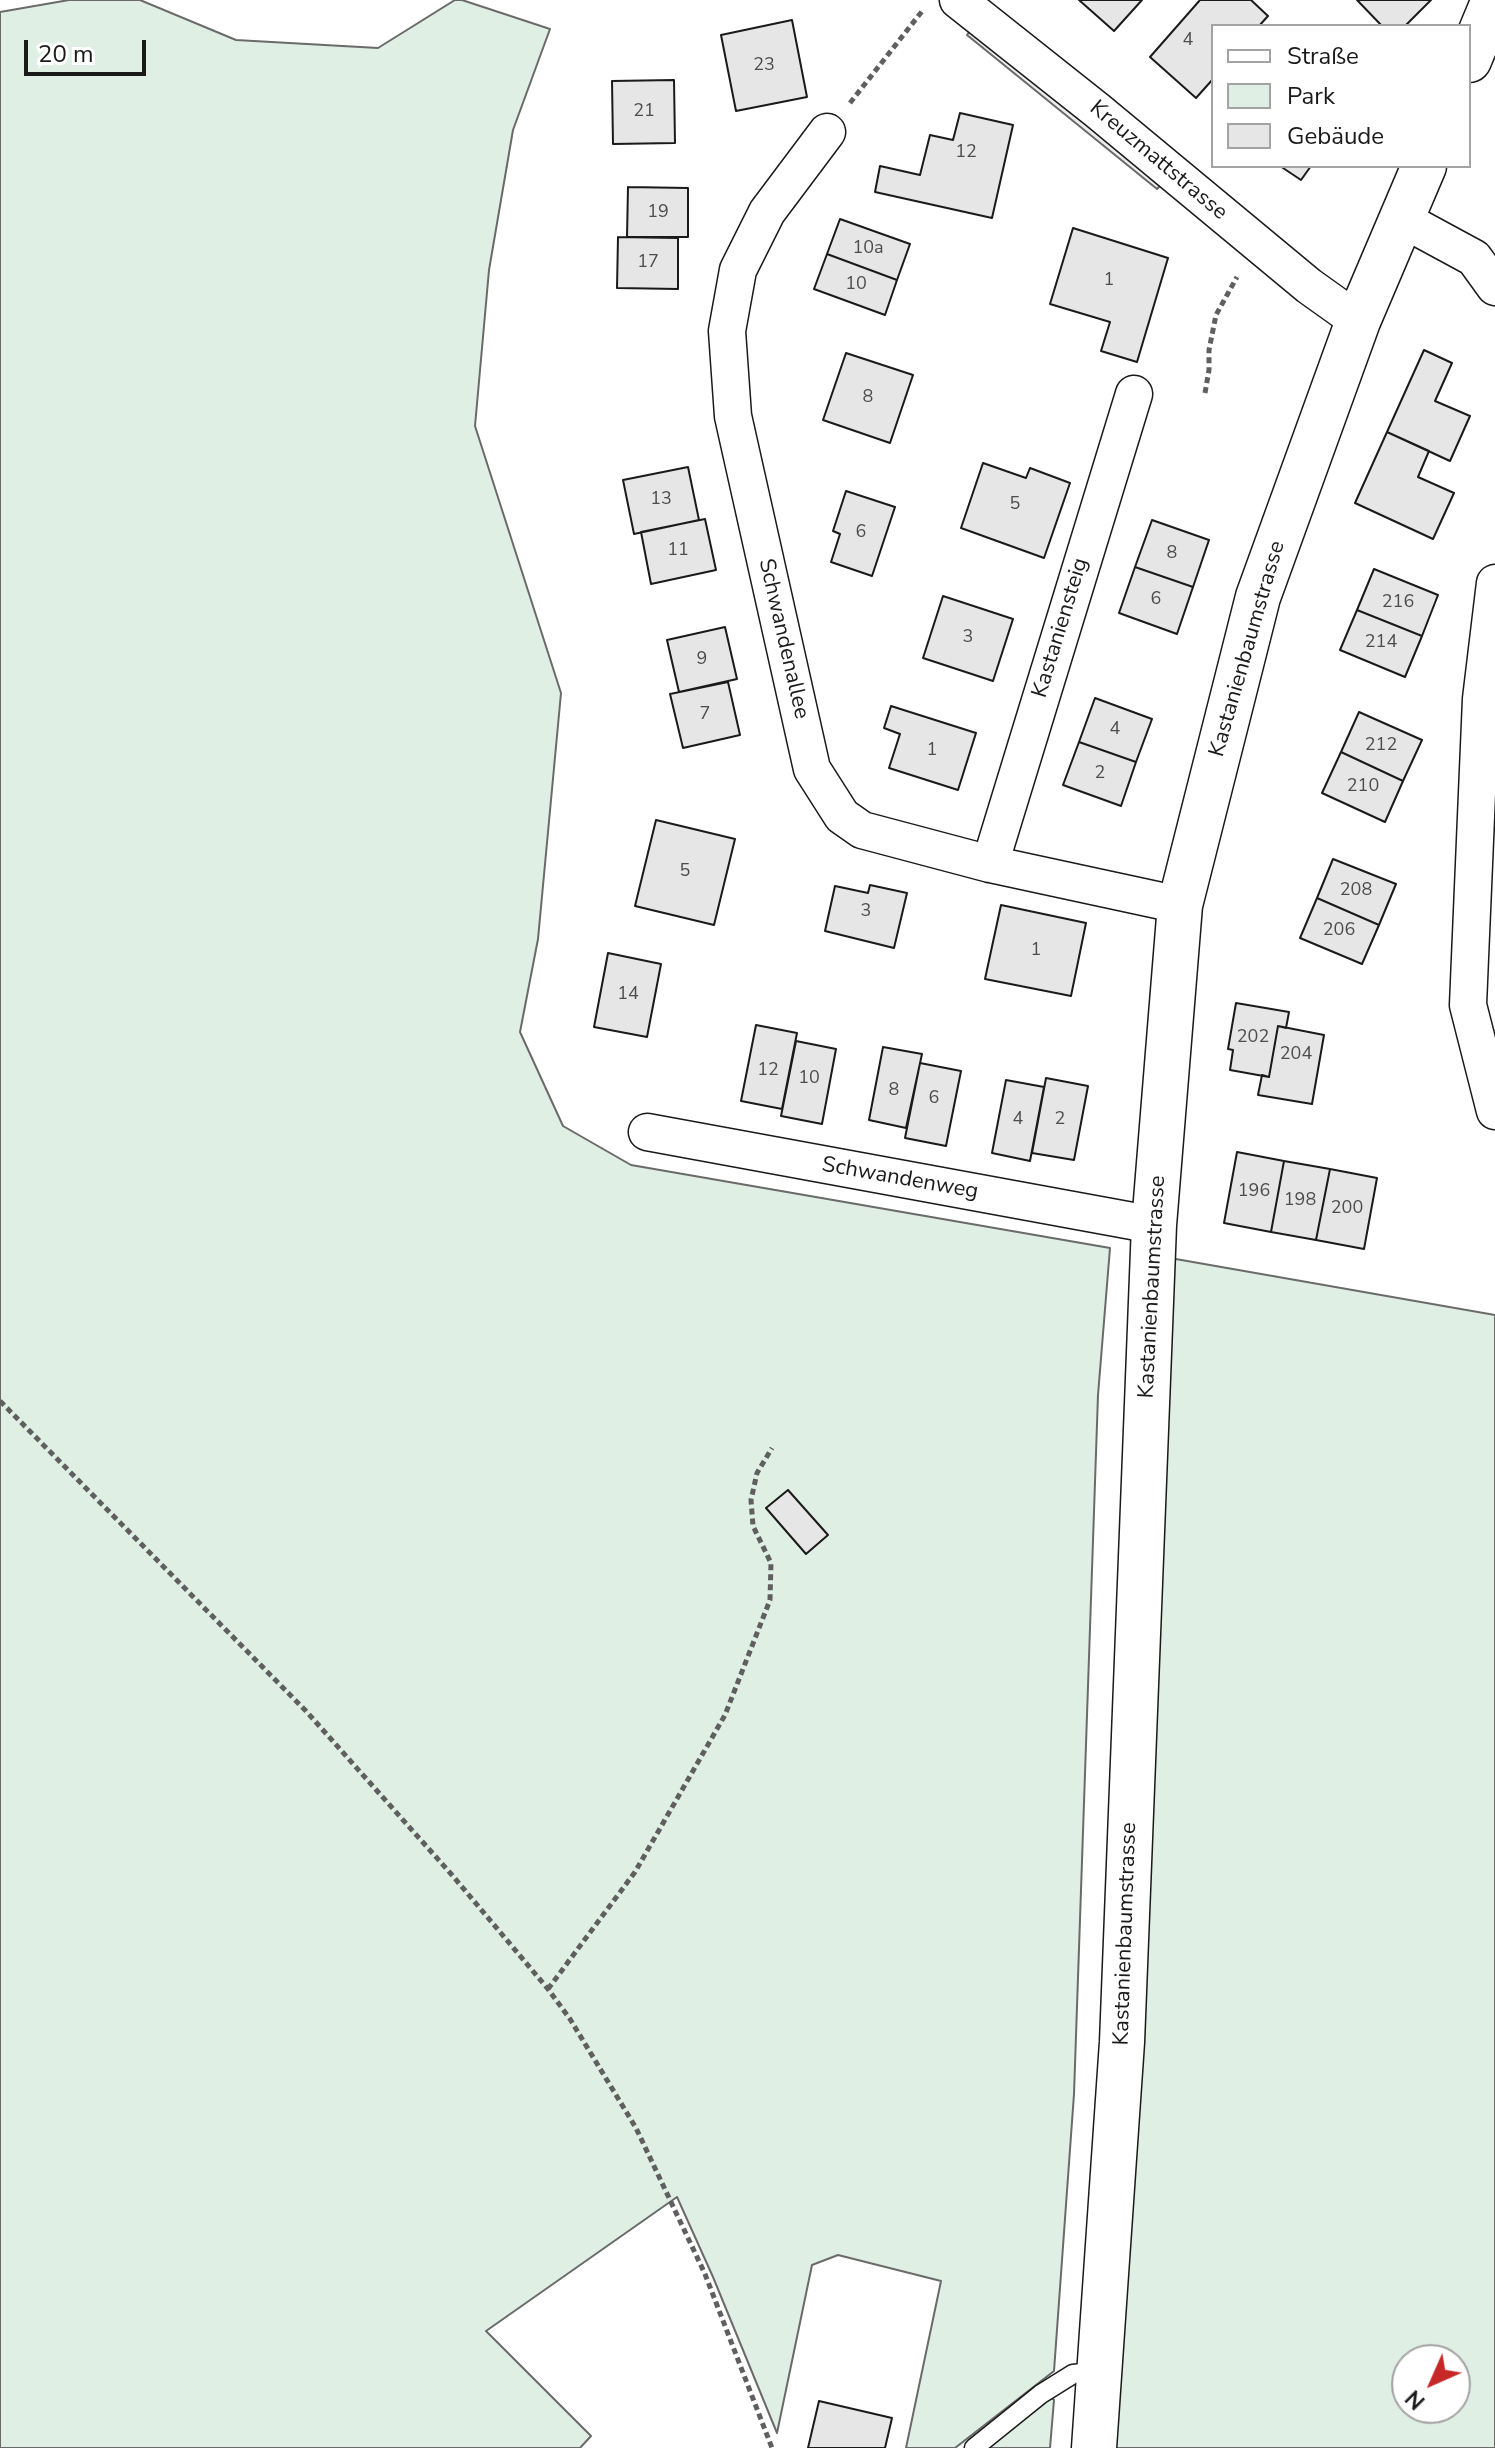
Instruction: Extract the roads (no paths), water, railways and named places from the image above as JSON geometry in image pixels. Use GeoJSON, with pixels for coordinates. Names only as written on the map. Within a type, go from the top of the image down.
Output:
{"type":"FeatureCollection","features":[{"type":"Feature","properties":{"kind":"street","name":"Kreuzmattstrasse"},"geometry":{"type":"LineString","coordinates":[[958,0],[1098,111],[1299,278],[1358,321]]}},
{"type":"Feature","properties":{"kind":"street"},"geometry":{"type":"LineString","coordinates":[[1471,55],[1494,0]]}},
{"type":"Feature","properties":{"kind":"street","name":"Schwandenallee"},"geometry":{"type":"LineString","coordinates":[[827,132],[767,212],[738,270],[727,331],[733,416],[812,769],[842,816],[862,830],[990,864],[1180,905]]}},
{"type":"Feature","properties":{"kind":"street","name":"Kastanienbaumstrasse"},"geometry":{"type":"LineString","coordinates":[[1094,2448],[1122,2042],[1154,1225],[1180,905],[1258,597],[1358,321],[1423,168]]}},
{"type":"Feature","properties":{"kind":"street"},"geometry":{"type":"LineString","coordinates":[[1402,219],[1474,258],[1495,287]]}},
{"type":"Feature","properties":{"kind":"street","name":"Kastaniensteig"},"geometry":{"type":"LineString","coordinates":[[990,864],[1134,394]]}},
{"type":"Feature","properties":{"kind":"street"},"geometry":{"type":"LineString","coordinates":[[1495,583],[1481,699],[1468,1005],[1495,1111]]}},
{"type":"Feature","properties":{"kind":"street","name":"Schwandenweg"},"geometry":{"type":"LineString","coordinates":[[647,1132],[1154,1225]]}},
{"type":"Feature","properties":{"kind":"lane"},"geometry":{"type":"LineString","coordinates":[[974,2448],[1041,2394],[1073,2374],[1099,2371]]}}]}
